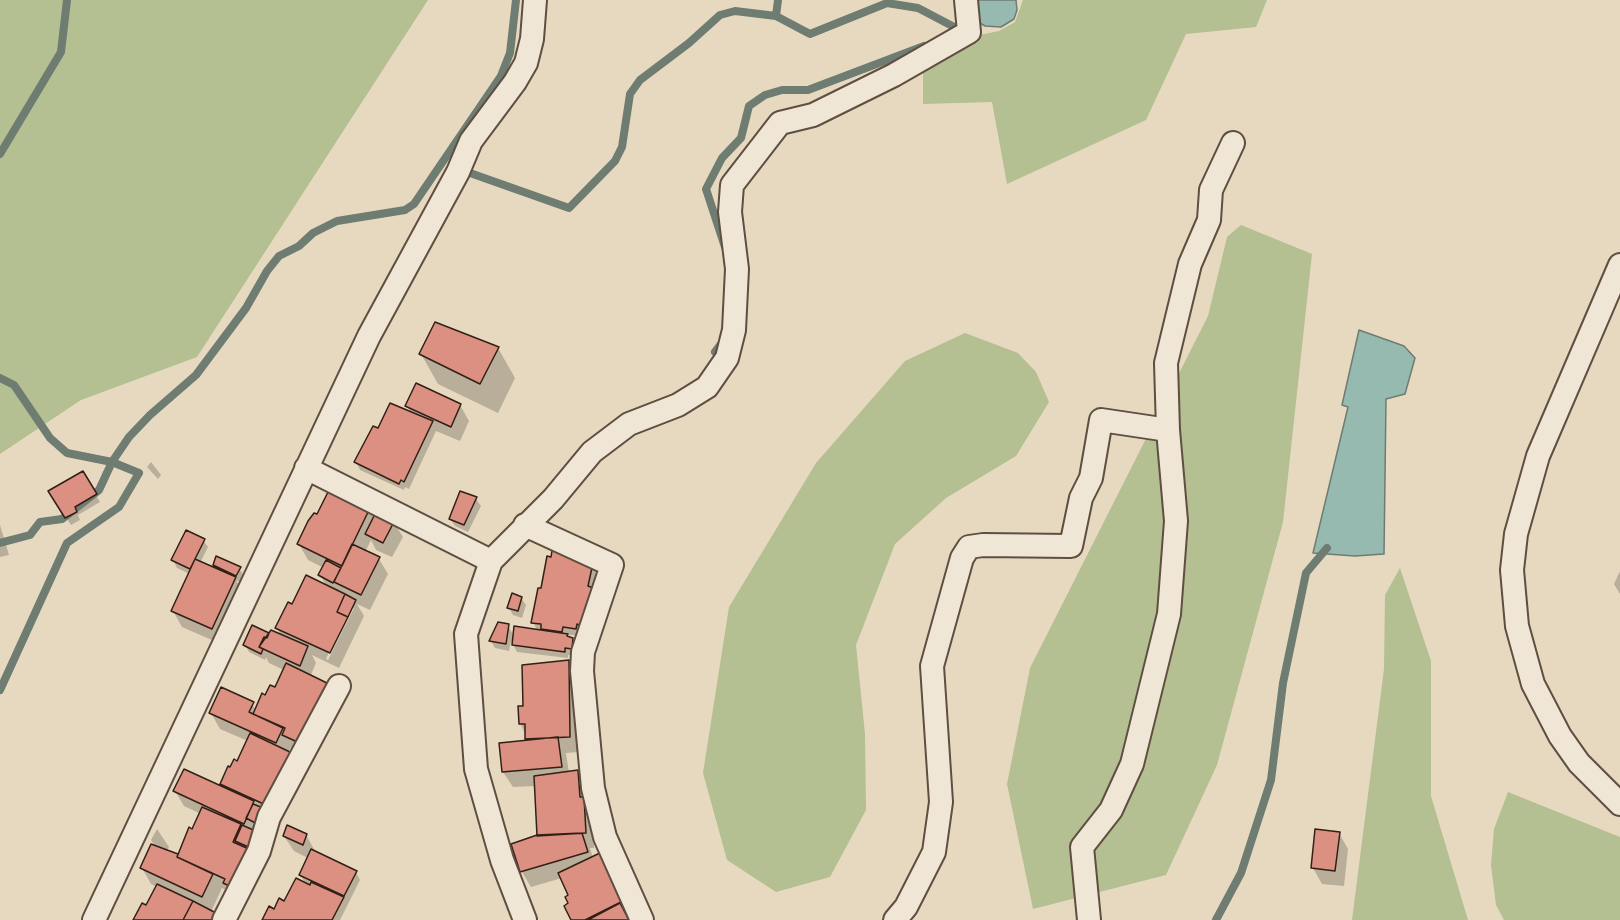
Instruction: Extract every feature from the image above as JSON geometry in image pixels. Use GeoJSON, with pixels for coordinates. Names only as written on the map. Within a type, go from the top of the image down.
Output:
{"type":"FeatureCollection","features":[{"type":"Feature","properties":{"kind":"street"},"geometry":{"type":"LineString","coordinates":[[94,920],[369,336],[455,177],[471,141],[515,82],[526,63],[532,39],[535,0]]}},
{"type":"Feature","properties":{"kind":"street"},"geometry":{"type":"LineString","coordinates":[[525,920],[502,860],[476,769],[466,634],[491,561],[553,499],[592,452],[629,424],[678,405],[707,387],[727,358],[734,330],[737,269],[730,212],[732,185],[780,123],[813,115],[894,75],[969,32],[968,16]]}},
{"type":"Feature","properties":{"kind":"street"},"geometry":{"type":"LineString","coordinates":[[1089,920],[1082,847],[1111,810],[1131,764],[1169,615],[1176,521],[1168,430],[1166,363],[1190,264],[1209,220],[1211,190],[1233,143]]}},
{"type":"Feature","properties":{"kind":"street"},"geometry":{"type":"LineString","coordinates":[[1620,265],[1538,456],[1516,534],[1512,570],[1516,626],[1533,684],[1560,736],[1579,764],[1620,804]]}},
{"type":"Feature","properties":{"kind":"street"},"geometry":{"type":"LineString","coordinates":[[895,920],[906,907],[934,852],[941,802],[932,666],[962,558],[969,547],[983,545],[1071,546],[1081,498],[1091,478],[1101,420],[1168,430]]}},
{"type":"Feature","properties":{"kind":"street"},"geometry":{"type":"LineString","coordinates":[[306,468],[491,561]]}},
{"type":"Feature","properties":{"kind":"street"},"geometry":{"type":"LineString","coordinates":[[525,525],[612,565],[583,652],[582,671],[593,788],[603,827],[642,920]]}},
{"type":"Feature","properties":{"kind":"street"},"geometry":{"type":"LineString","coordinates":[[224,920],[259,851],[269,817],[339,686]]}},
{"type":"Feature","properties":{"kind":"green space"},"geometry":{"type":"Polygon","coordinates":[[[0,0],[428,0],[197,357],[81,400],[0,454],[0,0]]]}},
{"type":"Feature","properties":{"kind":"green space"},"geometry":{"type":"Polygon","coordinates":[[[1023,0],[1267,0],[1256,27],[1186,34],[1146,120],[1007,184],[992,102],[923,104],[923,67],[969,37],[999,31],[1015,22],[1023,0]]]}},
{"type":"Feature","properties":{"kind":"green space"},"geometry":{"type":"Polygon","coordinates":[[[1241,225],[1312,254],[1283,522],[1217,765],[1166,875],[1033,909],[1007,784],[1030,668],[1208,316],[1227,237],[1241,225]]]}},
{"type":"Feature","properties":{"kind":"green space"},"geometry":{"type":"Polygon","coordinates":[[[965,333],[1018,353],[1036,372],[1049,402],[1016,456],[946,498],[895,544],[856,645],[865,734],[866,810],[830,877],[776,892],[727,860],[703,773],[729,607],[816,463],[905,361],[965,333]]]}},
{"type":"Feature","properties":{"kind":"green space"},"geometry":{"type":"Polygon","coordinates":[[[1400,568],[1431,661],[1431,796],[1468,920],[1352,920],[1384,669],[1385,595],[1400,568]]]}},
{"type":"Feature","properties":{"kind":"green space"},"geometry":{"type":"Polygon","coordinates":[[[1508,792],[1620,837],[1620,920],[1504,920],[1496,905],[1491,865],[1494,829],[1508,792]]]}},
{"type":"Feature","properties":{"kind":"water"},"geometry":{"type":"Polygon","coordinates":[[[971,0],[1016,0],[1017,10],[1014,19],[1001,27],[985,26],[973,19],[971,0]]]}},
{"type":"Feature","properties":{"kind":"water"},"geometry":{"type":"Polygon","coordinates":[[[1359,330],[1404,346],[1415,358],[1405,394],[1386,399],[1384,554],[1355,556],[1313,553],[1348,407],[1342,405],[1359,330]]]}},
{"type":"Feature","properties":{"kind":"building"},"geometry":{"type":"Polygon","coordinates":[[[435,322],[499,347],[480,384],[419,354],[435,322]]]}},
{"type":"Feature","properties":{"kind":"building"},"geometry":{"type":"Polygon","coordinates":[[[416,383],[461,404],[451,427],[405,406],[416,383]]]}},
{"type":"Feature","properties":{"kind":"building"},"geometry":{"type":"Polygon","coordinates":[[[390,403],[433,421],[404,482],[401,480],[399,484],[354,462],[373,426],[378,428],[390,403]]]}},
{"type":"Feature","properties":{"kind":"building"},"geometry":{"type":"Polygon","coordinates":[[[83,471],[97,494],[75,507],[77,512],[65,518],[48,491],[83,471]]]}},
{"type":"Feature","properties":{"kind":"building"},"geometry":{"type":"Polygon","coordinates":[[[330,488],[370,508],[342,566],[297,544],[308,521],[314,513],[317,514],[330,488]]]}},
{"type":"Feature","properties":{"kind":"building"},"geometry":{"type":"Polygon","coordinates":[[[460,491],[477,497],[464,525],[449,519],[460,491]]]}},
{"type":"Feature","properties":{"kind":"building"},"geometry":{"type":"Polygon","coordinates":[[[376,512],[395,520],[383,543],[365,534],[376,512]]]}},
{"type":"Feature","properties":{"kind":"building"},"geometry":{"type":"Polygon","coordinates":[[[186,530],[205,539],[190,569],[171,560],[186,530]]]}},
{"type":"Feature","properties":{"kind":"building"},"geometry":{"type":"Polygon","coordinates":[[[352,544],[380,557],[361,595],[334,582],[352,544]]]}},
{"type":"Feature","properties":{"kind":"building"},"geometry":{"type":"Polygon","coordinates":[[[553,544],[593,563],[588,586],[596,589],[582,626],[577,624],[576,629],[563,627],[562,632],[541,629],[541,624],[531,623],[538,588],[541,588],[547,556],[551,557],[553,544]]]}},
{"type":"Feature","properties":{"kind":"building"},"geometry":{"type":"Polygon","coordinates":[[[216,556],[241,567],[236,576],[213,565],[216,556]]]}},
{"type":"Feature","properties":{"kind":"building"},"geometry":{"type":"Polygon","coordinates":[[[195,559],[236,577],[212,629],[171,611],[195,559]]]}},
{"type":"Feature","properties":{"kind":"building"},"geometry":{"type":"Polygon","coordinates":[[[326,560],[341,568],[333,583],[318,575],[326,560]]]}},
{"type":"Feature","properties":{"kind":"building"},"geometry":{"type":"Polygon","coordinates":[[[306,575],[345,594],[337,612],[348,617],[330,653],[275,628],[288,602],[292,604],[306,575]]]}},
{"type":"Feature","properties":{"kind":"building"},"geometry":{"type":"Polygon","coordinates":[[[512,593],[522,597],[518,611],[507,608],[512,593]]]}},
{"type":"Feature","properties":{"kind":"building"},"geometry":{"type":"Polygon","coordinates":[[[345,594],[356,600],[348,617],[337,612],[345,594]]]}},
{"type":"Feature","properties":{"kind":"building"},"geometry":{"type":"Polygon","coordinates":[[[498,622],[509,624],[506,644],[489,641],[498,622]]]}},
{"type":"Feature","properties":{"kind":"building"},"geometry":{"type":"Polygon","coordinates":[[[252,625],[269,633],[259,647],[263,649],[261,654],[243,645],[252,625]]]}},
{"type":"Feature","properties":{"kind":"building"},"geometry":{"type":"Polygon","coordinates":[[[514,626],[568,634],[567,636],[573,638],[572,649],[565,648],[565,652],[512,645],[514,626]]]}},
{"type":"Feature","properties":{"kind":"building"},"geometry":{"type":"Polygon","coordinates":[[[271,630],[308,646],[300,666],[259,647],[271,630]]]}},
{"type":"Feature","properties":{"kind":"building"},"geometry":{"type":"Polygon","coordinates":[[[569,660],[570,737],[525,739],[525,724],[519,724],[518,706],[523,706],[522,665],[569,660]]]}},
{"type":"Feature","properties":{"kind":"building"},"geometry":{"type":"Polygon","coordinates":[[[286,663],[327,683],[316,705],[304,745],[282,735],[285,728],[253,714],[262,693],[265,695],[270,685],[275,687],[286,663]]]}},
{"type":"Feature","properties":{"kind":"building"},"geometry":{"type":"Polygon","coordinates":[[[221,687],[254,702],[249,712],[283,728],[276,743],[209,713],[221,687]]]}},
{"type":"Feature","properties":{"kind":"building"},"geometry":{"type":"Polygon","coordinates":[[[250,733],[290,752],[268,806],[220,784],[228,766],[230,767],[234,759],[237,761],[250,733]]]}},
{"type":"Feature","properties":{"kind":"building"},"geometry":{"type":"Polygon","coordinates":[[[558,737],[562,767],[502,772],[499,743],[558,737]]]}},
{"type":"Feature","properties":{"kind":"building"},"geometry":{"type":"Polygon","coordinates":[[[184,769],[254,801],[244,824],[173,791],[184,769]]]}},
{"type":"Feature","properties":{"kind":"building"},"geometry":{"type":"Polygon","coordinates":[[[578,770],[580,797],[584,797],[586,833],[537,836],[534,776],[578,770]]]}},
{"type":"Feature","properties":{"kind":"building"},"geometry":{"type":"Polygon","coordinates":[[[253,804],[266,809],[259,825],[246,818],[253,804]]]}},
{"type":"Feature","properties":{"kind":"building"},"geometry":{"type":"Polygon","coordinates":[[[202,807],[241,824],[233,842],[251,850],[234,888],[223,883],[225,879],[177,857],[189,827],[192,829],[202,807]]]}},
{"type":"Feature","properties":{"kind":"building"},"geometry":{"type":"Polygon","coordinates":[[[242,825],[260,833],[253,849],[235,841],[242,825]]]}},
{"type":"Feature","properties":{"kind":"building"},"geometry":{"type":"Polygon","coordinates":[[[287,825],[307,834],[303,845],[283,836],[287,825]]]}},
{"type":"Feature","properties":{"kind":"building"},"geometry":{"type":"Polygon","coordinates":[[[1315,829],[1340,832],[1335,871],[1311,868],[1315,829]]]}},
{"type":"Feature","properties":{"kind":"building"},"geometry":{"type":"Polygon","coordinates":[[[582,833],[588,852],[520,872],[511,844],[537,835],[582,833]]]}},
{"type":"Feature","properties":{"kind":"building"},"geometry":{"type":"Polygon","coordinates":[[[151,844],[178,854],[177,857],[213,874],[202,897],[140,868],[151,844]]]}},
{"type":"Feature","properties":{"kind":"building"},"geometry":{"type":"Polygon","coordinates":[[[311,849],[357,871],[344,896],[299,875],[311,849]]]}},
{"type":"Feature","properties":{"kind":"building"},"geometry":{"type":"Polygon","coordinates":[[[602,852],[625,900],[585,920],[571,920],[564,906],[568,903],[565,897],[568,895],[558,873],[602,852]]]}},
{"type":"Feature","properties":{"kind":"building"},"geometry":{"type":"Polygon","coordinates":[[[296,878],[310,885],[311,882],[344,897],[332,920],[262,920],[269,906],[274,909],[279,898],[284,901],[296,878]]]}},
{"type":"Feature","properties":{"kind":"building"},"geometry":{"type":"Polygon","coordinates":[[[157,884],[193,901],[183,920],[133,920],[142,903],[146,905],[157,884]]]}},
{"type":"Feature","properties":{"kind":"building"},"geometry":{"type":"Polygon","coordinates":[[[193,901],[216,913],[213,920],[183,920],[193,901]]]}},
{"type":"Feature","properties":{"kind":"building"},"geometry":{"type":"Polygon","coordinates":[[[620,903],[629,920],[588,920],[620,903]]]}},
{"type":"Feature","properties":{"kind":"waterway"},"geometry":{"type":"LineString","coordinates":[[0,154],[61,52],[67,0]]}},
{"type":"Feature","properties":{"kind":"waterway"},"geometry":{"type":"LineString","coordinates":[[0,690],[67,543],[119,507],[139,473],[112,462],[129,437],[150,415],[196,375],[246,308],[267,271],[279,256],[299,246],[313,233],[337,221],[405,210],[414,204],[501,76],[510,53],[516,0]]}},
{"type":"Feature","properties":{"kind":"waterway"},"geometry":{"type":"LineString","coordinates":[[461,176],[470,173],[569,208],[615,161],[622,147],[630,94],[640,80],[689,43],[720,15],[735,11],[776,16],[778,0]]}},
{"type":"Feature","properties":{"kind":"waterway"},"geometry":{"type":"LineString","coordinates":[[776,16],[810,34],[887,3],[918,8],[958,29],[964,28]]}},
{"type":"Feature","properties":{"kind":"waterway"},"geometry":{"type":"LineString","coordinates":[[725,247],[706,189],[722,158],[741,138],[749,106],[765,95],[782,90],[808,90],[924,46]]}},
{"type":"Feature","properties":{"kind":"waterway"},"geometry":{"type":"LineString","coordinates":[[715,352],[724,340]]}},
{"type":"Feature","properties":{"kind":"waterway"},"geometry":{"type":"LineString","coordinates":[[0,378],[14,385],[50,438],[67,453],[112,462],[99,490],[62,519],[40,522],[30,535],[0,543]]}},
{"type":"Feature","properties":{"kind":"waterway"},"geometry":{"type":"LineString","coordinates":[[1216,920],[1241,873],[1271,780],[1283,683],[1306,573],[1327,548]]}}]}
